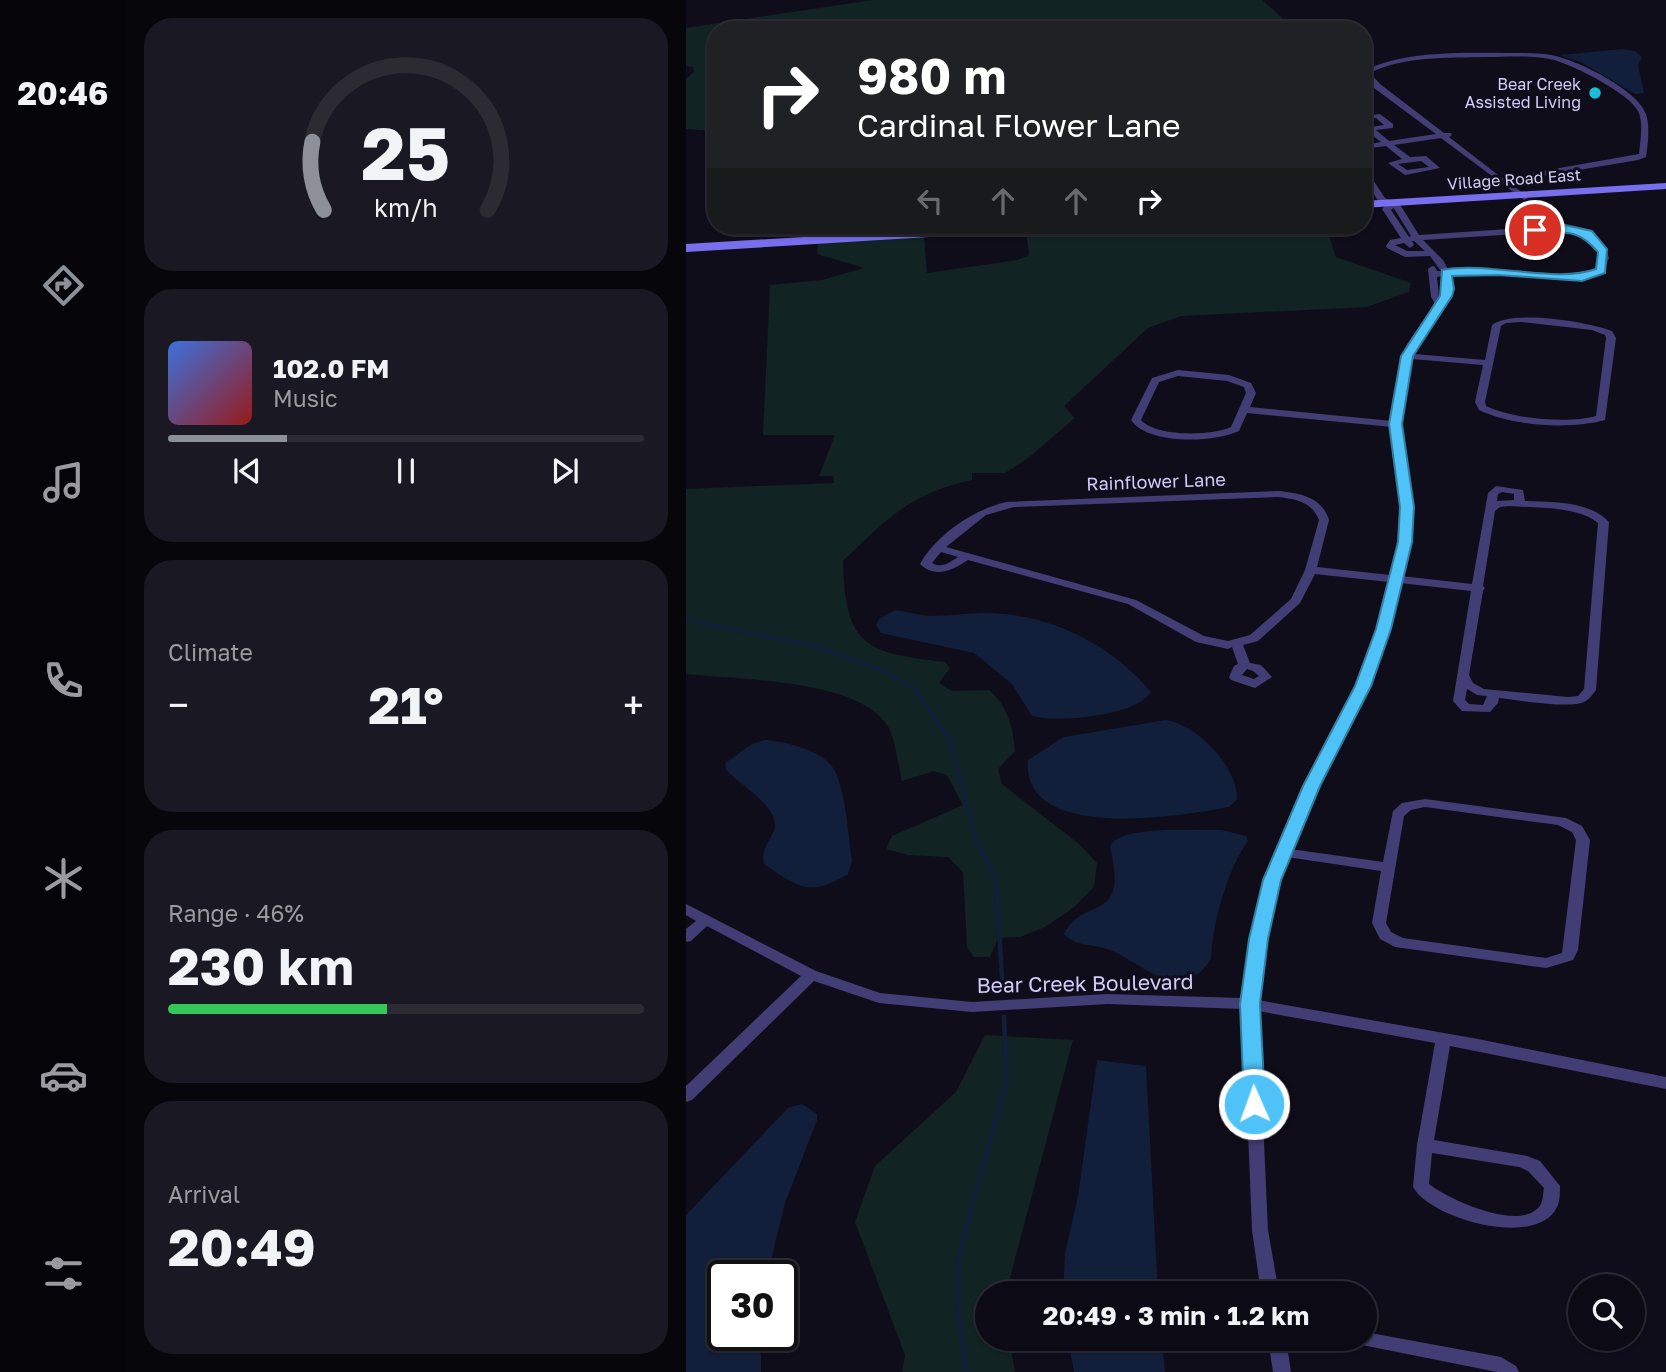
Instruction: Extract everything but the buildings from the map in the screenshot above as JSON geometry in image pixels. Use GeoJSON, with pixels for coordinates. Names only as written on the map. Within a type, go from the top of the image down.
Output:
{"type":"FeatureCollection","features":[{"type":"Feature","properties":{"kind":"main road","name":"Village Road East"},"geometry":{"type":"LineString","coordinates":[[1372,205],[1666,188]]}},
{"type":"Feature","properties":{"kind":"main road"},"geometry":{"type":"LineString","coordinates":[[686,248],[896,235]]}},
{"type":"Feature","properties":{"kind":"street"},"geometry":{"type":"LineString","coordinates":[[1372,68],[1394,61],[1531,55],[1575,66],[1623,94],[1641,109],[1643,155],[1638,158],[1507,180]]}},
{"type":"Feature","properties":{"kind":"street"},"geometry":{"type":"LineString","coordinates":[[1372,82],[1448,135],[1507,180],[1523,196]]}},
{"type":"Feature","properties":{"kind":"street"},"geometry":{"type":"LineString","coordinates":[[1372,117],[1377,116],[1390,126],[1372,129]]}},
{"type":"Feature","properties":{"kind":"street"},"geometry":{"type":"LineString","coordinates":[[1372,134],[1408,160]]}},
{"type":"Feature","properties":{"kind":"street"},"geometry":{"type":"LineString","coordinates":[[1372,146],[1448,135]]}},
{"type":"Feature","properties":{"kind":"street"},"geometry":{"type":"LineString","coordinates":[[1268,1281],[1260,1230],[1250,1004],[1263,912],[1281,852],[1363,686],[1384,629],[1407,526],[1395,424],[1407,356],[1449,289],[1446,273],[1425,254],[1386,209],[1387,194],[1372,183]]}},
{"type":"Feature","properties":{"kind":"street"},"geometry":{"type":"LineString","coordinates":[[1425,254],[1405,254],[1391,248],[1393,242],[1411,238],[1572,228],[1595,239],[1605,258],[1599,273],[1582,278],[1498,272],[1434,274]]}},
{"type":"Feature","properties":{"kind":"street"},"geometry":{"type":"LineString","coordinates":[[1425,254],[1434,274],[1435,297],[1440,305]]}},
{"type":"Feature","properties":{"kind":"street"},"geometry":{"type":"LineString","coordinates":[[1521,319],[1605,331],[1611,338],[1603,415],[1596,420],[1583,422],[1492,414],[1480,404],[1488,363],[1497,325],[1504,321],[1521,319]]}},
{"type":"Feature","properties":{"kind":"street"},"geometry":{"type":"LineString","coordinates":[[1407,356],[1488,363]]}},
{"type":"Feature","properties":{"kind":"street"},"geometry":{"type":"LineString","coordinates":[[1171,374],[1229,378],[1243,382],[1251,393],[1245,410],[1235,429],[1218,436],[1151,431],[1137,423],[1154,382],[1171,374]]}},
{"type":"Feature","properties":{"kind":"street"},"geometry":{"type":"LineString","coordinates":[[1245,410],[1395,424]]}},
{"type":"Feature","properties":{"kind":"street","name":"Rainflower Lane"},"geometry":{"type":"LineString","coordinates":[[939,548],[981,513],[1014,504],[1278,494],[1307,500],[1324,514],[1311,570],[1300,594],[1284,613],[1254,638],[1237,644]]}},
{"type":"Feature","properties":{"kind":"street"},"geometry":{"type":"LineString","coordinates":[[1463,675],[1468,685],[1474,689],[1494,693],[1568,701],[1582,699],[1590,690],[1604,522],[1598,515],[1585,511],[1503,503],[1490,510],[1479,588],[1463,675],[1459,701],[1466,708],[1486,709],[1492,703],[1494,693]]}},
{"type":"Feature","properties":{"kind":"street"},"geometry":{"type":"LineString","coordinates":[[966,556],[950,568],[932,569],[926,561],[939,548],[1132,601],[1200,639],[1218,644],[1237,644],[1245,665]]}},
{"type":"Feature","properties":{"kind":"street"},"geometry":{"type":"LineString","coordinates":[[1311,570],[1479,588]]}},
{"type":"Feature","properties":{"kind":"street"},"geometry":{"type":"LineString","coordinates":[[1415,803],[1570,824],[1583,840],[1571,950],[1562,960],[1546,963],[1392,940],[1379,923],[1388,867],[1398,814],[1415,803]]}},
{"type":"Feature","properties":{"kind":"street"},"geometry":{"type":"LineString","coordinates":[[1281,852],[1388,867]]}},
{"type":"Feature","properties":{"kind":"street","name":"Bear Creek Boulevard"},"geometry":{"type":"LineString","coordinates":[[686,909],[811,975],[879,998],[972,1007],[1107,999],[1250,1004],[1666,1083]]}},
{"type":"Feature","properties":{"kind":"street"},"geometry":{"type":"LineString","coordinates":[[686,937],[706,920]]}},
{"type":"Feature","properties":{"kind":"street"},"geometry":{"type":"LineString","coordinates":[[686,1096],[811,975]]}},
{"type":"Feature","properties":{"kind":"street"},"geometry":{"type":"LineString","coordinates":[[1425,1145],[1521,1161],[1534,1166],[1552,1186],[1552,1203],[1547,1213],[1525,1222],[1461,1213],[1446,1207],[1421,1186],[1425,1145],[1444,1040]]}},
{"type":"Feature","properties":{"kind":"street"},"geometry":{"type":"LineString","coordinates":[[1377,1342],[1501,1365],[1510,1372]]}},
{"type":"Feature","properties":{"kind":"street"},"geometry":{"type":"LineString","coordinates":[[1279,1351],[1282,1372]]}},
{"type":"Feature","properties":{"kind":"shaded area"},"geometry":{"type":"Polygon","coordinates":[[[873,0],[1262,0],[1286,21],[733,21],[873,0]]]}},
{"type":"Feature","properties":{"kind":"shaded area"},"geometry":{"type":"Polygon","coordinates":[[[707,25],[707,130],[686,129],[686,79],[694,72],[693,67],[686,66],[686,28],[707,25]]]}},
{"type":"Feature","properties":{"kind":"shaded area"},"geometry":{"type":"Polygon","coordinates":[[[1026,235],[1329,235],[1336,257],[1411,283],[1409,292],[1367,307],[1181,316],[1148,328],[1064,406],[1075,418],[1027,459],[1005,473],[972,473],[972,480],[915,500],[887,520],[843,561],[849,611],[855,628],[865,640],[878,649],[896,654],[945,662],[950,668],[939,683],[952,691],[989,690],[1001,703],[1013,734],[1015,751],[998,769],[1002,784],[1079,844],[1097,863],[1094,887],[1073,908],[1045,927],[1020,937],[998,938],[990,957],[974,957],[967,947],[963,872],[948,857],[908,855],[886,849],[892,836],[963,805],[947,775],[934,771],[902,781],[889,728],[874,712],[853,699],[796,684],[686,674],[686,489],[834,483],[834,476],[819,476],[835,435],[763,435],[770,285],[822,280],[864,268],[817,254],[818,242],[924,236],[927,273],[1018,260],[1029,255],[1026,235]]]}},
{"type":"Feature","properties":{"kind":"shaded area"},"geometry":{"type":"Polygon","coordinates":[[[985,1035],[1073,1040],[1009,1281],[975,1281],[975,1351],[1011,1351],[1015,1372],[902,1372],[905,1355],[855,1222],[875,1166],[956,1092],[985,1035]]]}},
{"type":"Feature","properties":{"kind":"water"},"geometry":{"type":"Polygon","coordinates":[[[1623,49],[1635,51],[1642,57],[1638,65],[1644,93],[1635,94],[1581,62],[1560,55],[1623,49]]]}},
{"type":"Feature","properties":{"kind":"water"},"geometry":{"type":"Polygon","coordinates":[[[895,610],[929,616],[1006,614],[1053,625],[1097,645],[1135,674],[1151,692],[1130,707],[1096,716],[1059,719],[1032,716],[1012,684],[974,653],[881,633],[876,625],[879,619],[895,610]]]}},
{"type":"Feature","properties":{"kind":"water"},"geometry":{"type":"Polygon","coordinates":[[[1166,720],[1178,723],[1202,738],[1223,761],[1231,774],[1237,799],[1229,807],[1176,815],[1108,818],[1076,814],[1050,804],[1033,786],[1028,760],[1064,737],[1166,720]]]}},
{"type":"Feature","properties":{"kind":"water"},"geometry":{"type":"Polygon","coordinates":[[[765,740],[801,747],[831,765],[840,785],[846,811],[852,861],[848,874],[824,886],[805,887],[764,864],[764,852],[775,824],[773,816],[759,798],[726,770],[725,763],[752,744],[765,740]]]}},
{"type":"Feature","properties":{"kind":"water"},"geometry":{"type":"Polygon","coordinates":[[[1160,830],[1222,830],[1246,836],[1248,841],[1234,866],[1222,897],[1214,930],[1211,959],[1199,973],[1187,979],[1162,977],[1110,950],[1080,943],[1064,934],[1072,922],[1109,899],[1114,888],[1110,847],[1116,840],[1128,835],[1160,830]]]}},
{"type":"Feature","properties":{"kind":"water"},"geometry":{"type":"Polygon","coordinates":[[[1097,1060],[1146,1066],[1157,1281],[1064,1281],[1065,1254],[1078,1196],[1097,1060]]]}},
{"type":"Feature","properties":{"kind":"water"},"geometry":{"type":"Polygon","coordinates":[[[802,1104],[817,1114],[817,1120],[785,1203],[771,1260],[707,1260],[707,1351],[761,1351],[761,1372],[686,1372],[686,1215],[788,1108],[802,1104]]]}},
{"type":"Feature","properties":{"kind":"water"},"geometry":{"type":"Polygon","coordinates":[[[1070,1351],[1163,1351],[1165,1372],[1074,1372],[1070,1351]]]}},
{"type":"Feature","properties":{"kind":"waterway"},"geometry":{"type":"LineString","coordinates":[[686,620],[819,647],[882,670],[913,688],[949,738],[974,835],[995,877],[996,887]]}},
{"type":"Feature","properties":{"kind":"waterway"},"geometry":{"type":"LineString","coordinates":[[996,885],[1003,992]]}},
{"type":"Feature","properties":{"kind":"waterway"},"geometry":{"type":"LineString","coordinates":[[966,1372],[958,1314],[959,1256],[1006,1082],[1004,1017]]}},
{"type":"Feature","properties":{"kind":"place","name":"Bear Creek Assisted Living"},"geometry":{"type":"Point","coordinates":[1595,93]}},
{"type":"Feature","properties":{"kind":"route"},"geometry":{"type":"LineString","coordinates":[[1254,1104],[1250,1004],[1263,912],[1286,841],[1363,686],[1384,629],[1405,542],[1407,507],[1396,446],[1395,424],[1402,372],[1407,356],[1412,344],[1446,296],[1449,289],[1446,273],[1498,272],[1582,278],[1595,275],[1601,270],[1604,252],[1588,233],[1565,228],[1535,230]]}}]}
